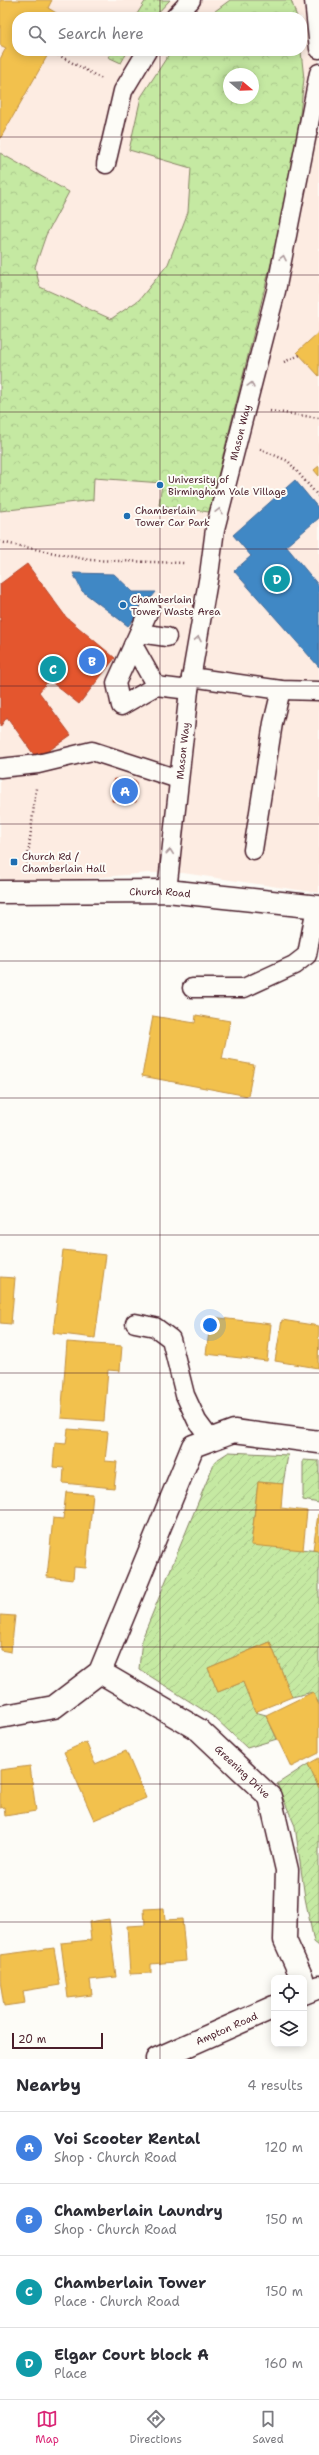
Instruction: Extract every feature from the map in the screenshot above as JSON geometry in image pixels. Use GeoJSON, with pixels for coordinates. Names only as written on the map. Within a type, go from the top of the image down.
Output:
{"type":"FeatureCollection","features":[{"type":"Feature","properties":{"kind":"street","name":"Church Road"},"geometry":{"type":"LineString","coordinates":[[0,892],[166,890],[318,907]]}},
{"type":"Feature","properties":{"kind":"street"},"geometry":{"type":"LineString","coordinates":[[0,1717],[54,1706],[100,1672],[193,1446],[234,1431],[319,1442]]}},
{"type":"Feature","properties":{"kind":"street","name":"Greening Drive"},"geometry":{"type":"LineString","coordinates":[[100,1672],[199,1730],[270,1797],[287,1870],[285,1940],[301,1975]]}},
{"type":"Feature","properties":{"kind":"street","name":"Ampton Road"},"geometry":{"type":"LineString","coordinates":[[157,2059],[271,2008]]}},
{"type":"Feature","properties":{"kind":"lane"},"geometry":{"type":"LineString","coordinates":[[180,12],[191,0]]}},
{"type":"Feature","properties":{"kind":"lane"},"geometry":{"type":"LineString","coordinates":[[314,0],[319,48]]}},
{"type":"Feature","properties":{"kind":"lane"},"geometry":{"type":"LineString","coordinates":[[106,164],[123,91],[144,56]]}},
{"type":"Feature","properties":{"kind":"lane","name":"Mason Way"},"geometry":{"type":"LineString","coordinates":[[166,890],[190,684],[215,529],[237,438],[276,291],[319,73]]}},
{"type":"Feature","properties":{"kind":"lane"},"geometry":{"type":"LineString","coordinates":[[150,608],[116,683],[121,706],[156,686],[190,684],[319,691]]}},
{"type":"Feature","properties":{"kind":"lane"},"geometry":{"type":"LineString","coordinates":[[136,639],[167,637]]}},
{"type":"Feature","properties":{"kind":"lane"},"geometry":{"type":"LineString","coordinates":[[136,639],[156,686]]}},
{"type":"Feature","properties":{"kind":"lane"},"geometry":{"type":"LineString","coordinates":[[253,850],[273,723],[281,690]]}},
{"type":"Feature","properties":{"kind":"lane"},"geometry":{"type":"LineString","coordinates":[[0,768],[38,764],[92,751],[178,779]]}},
{"type":"Feature","properties":{"kind":"lane"},"geometry":{"type":"LineString","coordinates":[[192,988],[244,988],[294,965],[307,955],[318,907]]}},
{"type":"Feature","properties":{"kind":"lane"},"geometry":{"type":"LineString","coordinates":[[135,1324],[155,1327],[170,1339],[185,1395],[197,1421],[211,1440]]}},
{"type":"Feature","properties":{"kind":"path"},"geometry":{"type":"LineString","coordinates":[[60,56],[123,91]]}},
{"type":"Feature","properties":{"kind":"path"},"geometry":{"type":"LineString","coordinates":[[245,407],[319,418]]}},
{"type":"Feature","properties":{"kind":"path"},"geometry":{"type":"LineString","coordinates":[[237,438],[288,461],[319,497]]}},
{"type":"Feature","properties":{"kind":"path"},"geometry":{"type":"LineString","coordinates":[[0,542],[90,560],[210,564]]}},
{"type":"Feature","properties":{"kind":"path"},"geometry":{"type":"LineString","coordinates":[[24,891],[38,764]]}},
{"type":"Feature","properties":{"kind":"shaded area","name":"University of Birmingham Vale Village"},"geometry":{"type":"Polygon","coordinates":[[[0,0],[319,0],[319,893],[183,873],[148,873],[0,886],[0,0]]]}},
{"type":"Feature","properties":{"kind":"green space"},"geometry":{"type":"Polygon","coordinates":[[[146,0],[170,0],[159,12],[138,12],[146,0]]]}},
{"type":"Feature","properties":{"kind":"green space"},"geometry":{"type":"Polygon","coordinates":[[[230,0],[291,0],[295,12],[214,12],[230,0]]]}},
{"type":"Feature","properties":{"kind":"green space"},"geometry":{"type":"Polygon","coordinates":[[[109,56],[125,56],[121,63],[108,57],[109,56]]]}},
{"type":"Feature","properties":{"kind":"green space"},"geometry":{"type":"Polygon","coordinates":[[[168,56],[302,56],[304,79],[293,175],[209,512],[159,505],[162,483],[94,478],[93,500],[0,511],[0,153],[69,192],[46,235],[35,267],[40,287],[111,319],[139,300],[168,264],[188,212],[191,168],[129,150],[141,97],[168,56]]]}},
{"type":"Feature","properties":{"kind":"green space"},"geometry":{"type":"Polygon","coordinates":[[[229,1452],[288,1455],[283,1484],[258,1482],[251,1544],[319,1551],[319,1705],[313,1692],[292,1697],[270,1642],[208,1668],[218,1692],[243,1682],[255,1712],[266,1715],[277,1739],[247,1748],[214,1717],[139,1669],[142,1639],[215,1461],[229,1452]]]}},
{"type":"Feature","properties":{"kind":"green space"},"geometry":{"type":"Polygon","coordinates":[[[303,1460],[319,1461],[319,1503],[303,1500],[303,1460]]]}},
{"type":"Feature","properties":{"kind":"green space"},"geometry":{"type":"Polygon","coordinates":[[[308,1764],[319,1788],[319,1946],[314,1942],[305,1898],[295,1826],[277,1784],[308,1764]]]}},
{"type":"Feature","properties":{"kind":"building: Homes"},"geometry":{"type":"Polygon","coordinates":[[[0,0],[52,0],[48,8],[55,12],[12,12],[12,56],[47,56],[0,139],[0,59],[6,48],[0,45],[0,0]]]}},
{"type":"Feature","properties":{"kind":"building: Homes"},"geometry":{"type":"Polygon","coordinates":[[[319,332],[319,376],[297,352],[319,332]]]}},
{"type":"Feature","properties":{"kind":"building: Homes"},"geometry":{"type":"Polygon","coordinates":[[[319,466],[319,476],[314,470],[319,466]]]}},
{"type":"Feature","properties":{"kind":"building: Homes"},"geometry":{"type":"Polygon","coordinates":[[[196,1015],[230,1021],[222,1059],[254,1065],[248,1096],[142,1076],[153,1016],[195,1023],[196,1015]]]}},
{"type":"Feature","properties":{"kind":"building: Homes"},"geometry":{"type":"Polygon","coordinates":[[[63,1250],[106,1255],[95,1338],[53,1333],[63,1250]]]}},
{"type":"Feature","properties":{"kind":"building: Homes"},"geometry":{"type":"Polygon","coordinates":[[[0,1277],[15,1278],[11,1324],[0,1323],[0,1277]]]}},
{"type":"Feature","properties":{"kind":"building: Homes"},"geometry":{"type":"Polygon","coordinates":[[[211,1317],[271,1324],[267,1361],[206,1354],[211,1317]]]}},
{"type":"Feature","properties":{"kind":"building: Homes"},"geometry":{"type":"Polygon","coordinates":[[[282,1320],[319,1326],[318,1368],[275,1361],[282,1320]]]}},
{"type":"Feature","properties":{"kind":"building: Homes"},"geometry":{"type":"Polygon","coordinates":[[[67,1342],[122,1346],[120,1371],[108,1370],[104,1421],[61,1418],[67,1342]]]}},
{"type":"Feature","properties":{"kind":"building: Homes"},"geometry":{"type":"Polygon","coordinates":[[[68,1429],[108,1432],[105,1461],[117,1462],[114,1488],[63,1483],[64,1468],[53,1467],[55,1443],[66,1444],[68,1429]]]}},
{"type":"Feature","properties":{"kind":"building: Homes"},"geometry":{"type":"Polygon","coordinates":[[[258,1482],[283,1484],[281,1508],[307,1511],[303,1550],[251,1545],[258,1482]]]}},
{"type":"Feature","properties":{"kind":"building: Homes"},"geometry":{"type":"Polygon","coordinates":[[[66,1492],[93,1494],[86,1568],[74,1567],[73,1580],[47,1577],[53,1518],[63,1519],[66,1492]]]}},
{"type":"Feature","properties":{"kind":"building: Homes"},"geometry":{"type":"Polygon","coordinates":[[[319,1514],[319,1551],[313,1550],[319,1514]]]}},
{"type":"Feature","properties":{"kind":"building: Homes"},"geometry":{"type":"Polygon","coordinates":[[[0,1615],[15,1616],[11,1652],[0,1650],[0,1615]]]}},
{"type":"Feature","properties":{"kind":"building: Homes"},"geometry":{"type":"Polygon","coordinates":[[[270,1642],[292,1697],[255,1712],[243,1682],[218,1692],[208,1668],[270,1642]]]}},
{"type":"Feature","properties":{"kind":"building: Homes"},"geometry":{"type":"Polygon","coordinates":[[[313,1692],[319,1705],[319,1753],[291,1767],[266,1715],[313,1692]]]}},
{"type":"Feature","properties":{"kind":"building: Homes"},"geometry":{"type":"Polygon","coordinates":[[[86,1742],[95,1764],[126,1751],[146,1798],[94,1820],[64,1752],[86,1742]]]}},
{"type":"Feature","properties":{"kind":"building: Homes"},"geometry":{"type":"Polygon","coordinates":[[[319,1758],[319,1788],[308,1764],[319,1758]]]}},
{"type":"Feature","properties":{"kind":"building: Homes"},"geometry":{"type":"Polygon","coordinates":[[[30,1766],[36,1811],[5,1816],[4,1807],[0,1808],[0,1770],[30,1766]]]}},
{"type":"Feature","properties":{"kind":"building: Homes"},"geometry":{"type":"Polygon","coordinates":[[[164,1908],[165,1920],[182,1919],[186,1961],[151,1964],[151,1973],[130,1974],[127,1926],[145,1925],[144,1909],[164,1908]]]}},
{"type":"Feature","properties":{"kind":"building: Homes"},"geometry":{"type":"Polygon","coordinates":[[[109,1919],[116,1977],[90,1980],[92,1995],[68,1998],[61,1943],[91,1940],[89,1922],[109,1919]]]}},
{"type":"Feature","properties":{"kind":"building: Homes"},"geometry":{"type":"Polygon","coordinates":[[[54,1948],[60,1985],[23,1991],[25,2003],[4,2006],[0,1980],[0,1955],[54,1948]]]}},
{"type":"Feature","properties":{"kind":"building: Shops"},"geometry":{"type":"Polygon","coordinates":[[[27,564],[66,617],[115,658],[79,704],[49,680],[39,692],[71,735],[37,759],[7,717],[0,727],[0,584],[27,564]]]}},
{"type":"Feature","properties":{"kind":"building: Shops"},"geometry":{"type":"Polygon","coordinates":[[[114,779],[136,781],[136,802],[112,801],[114,779]]]}},
{"type":"Feature","properties":{"kind":"building: Schools"},"geometry":{"type":"Polygon","coordinates":[[[295,480],[319,509],[319,518],[286,546],[319,586],[319,667],[234,571],[251,556],[233,535],[295,480]]]}},
{"type":"Feature","properties":{"kind":"building: Schools","name":"Chamberlain Tower Waste Area"},"geometry":{"type":"Polygon","coordinates":[[[73,573],[114,574],[133,592],[156,592],[128,626],[82,591],[73,573]]]}},
{"type":"Feature","properties":{"kind":"place","name":"University of Birmingham Vale Village"},"geometry":{"type":"Point","coordinates":[160,485]}},
{"type":"Feature","properties":{"kind":"place","name":"Chamberlain Tower Car Park"},"geometry":{"type":"Point","coordinates":[127,516]}},
{"type":"Feature","properties":{"kind":"place","name":"Elgar Court block A"},"geometry":{"type":"Point","coordinates":[277,579]}},
{"type":"Feature","properties":{"kind":"place","name":"Chamberlain Tower Waste Area"},"geometry":{"type":"Point","coordinates":[123,605]}},
{"type":"Feature","properties":{"kind":"place","name":"Chamberlain Laundry"},"geometry":{"type":"Point","coordinates":[92,661]}},
{"type":"Feature","properties":{"kind":"place","name":"Chamberlain Tower"},"geometry":{"type":"Point","coordinates":[53,669]}},
{"type":"Feature","properties":{"kind":"place","name":"Voi Scooter Rental"},"geometry":{"type":"Point","coordinates":[125,791]}},
{"type":"Feature","properties":{"kind":"place","name":"Church Rd / Chamberlain Hall"},"geometry":{"type":"Point","coordinates":[14,862]}}]}
